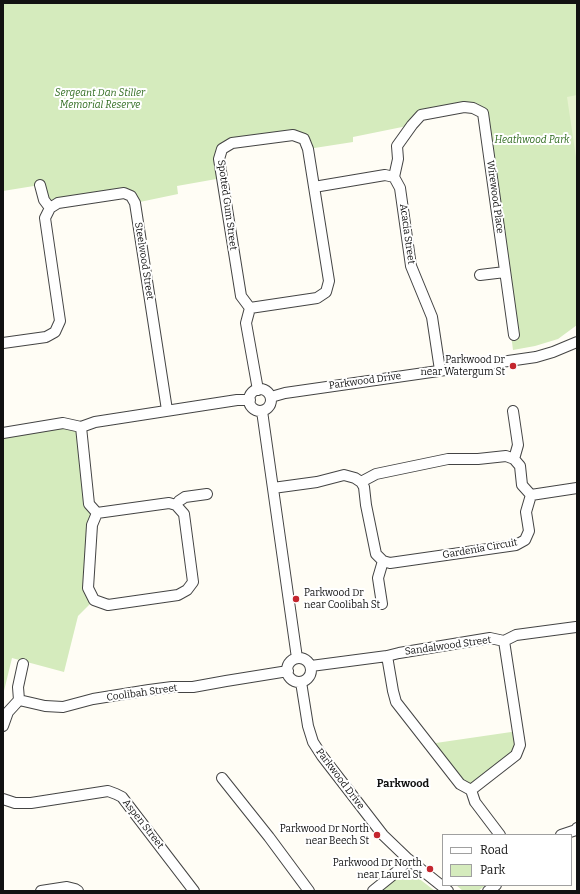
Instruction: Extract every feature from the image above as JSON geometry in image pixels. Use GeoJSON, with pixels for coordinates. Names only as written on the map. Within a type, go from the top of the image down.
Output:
{"type":"FeatureCollection","features":[{"type":"Feature","properties":{"kind":"street","name":"Wirewood Place"},"geometry":{"type":"LineString","coordinates":[[394,177],[398,159],[398,146],[412,125],[421,115],[464,107],[473,108],[483,113],[514,335]]}},
{"type":"Feature","properties":{"kind":"street","name":"Spotted Gum Street"},"geometry":{"type":"LineString","coordinates":[[250,308],[241,296],[219,159],[222,149],[232,143],[293,135],[304,139],[308,149],[314,187]]}},
{"type":"Feature","properties":{"kind":"street"},"geometry":{"type":"LineString","coordinates":[[258,390],[246,323],[250,308],[317,298],[326,292],[329,281],[314,187],[385,175],[394,177]]}},
{"type":"Feature","properties":{"kind":"street","name":"Acacia Street"},"geometry":{"type":"LineString","coordinates":[[394,177],[400,188],[411,266],[432,317],[440,370]]}},
{"type":"Feature","properties":{"kind":"street"},"geometry":{"type":"LineString","coordinates":[[3,343],[46,337],[55,332],[60,321],[45,218],[50,208],[44,200],[40,185]]}},
{"type":"Feature","properties":{"kind":"street","name":"Steelwood Street"},"geometry":{"type":"LineString","coordinates":[[50,208],[58,203],[124,193],[131,196],[135,203],[167,410]]}},
{"type":"Feature","properties":{"kind":"street"},"geometry":{"type":"LineString","coordinates":[[480,275],[505,272]]}},
{"type":"Feature","properties":{"kind":"street","name":"Parkwood Drive"},"geometry":{"type":"LineString","coordinates":[[271,397],[285,393],[536,357],[577,342]]}},
{"type":"Feature","properties":{"kind":"street"},"geometry":{"type":"LineString","coordinates":[[258,390],[266,391],[271,397],[270,404],[265,410],[262,411],[254,408],[250,404],[252,394],[258,390]]}},
{"type":"Feature","properties":{"kind":"street"},"geometry":{"type":"LineString","coordinates":[[3,433],[63,423],[81,427],[95,422],[167,410],[237,400],[250,400]]}},
{"type":"Feature","properties":{"kind":"street"},"geometry":{"type":"LineString","coordinates":[[262,411],[297,658]]}},
{"type":"Feature","properties":{"kind":"street"},"geometry":{"type":"LineString","coordinates":[[513,412],[518,445],[514,459]]}},
{"type":"Feature","properties":{"kind":"street"},"geometry":{"type":"LineString","coordinates":[[81,427],[89,504],[98,513]]}},
{"type":"Feature","properties":{"kind":"street"},"geometry":{"type":"LineString","coordinates":[[361,482],[382,472],[448,459],[478,459],[506,456],[514,459],[520,466],[522,485],[531,495],[577,488]]}},
{"type":"Feature","properties":{"kind":"street"},"geometry":{"type":"LineString","coordinates":[[272,488],[317,482],[344,475],[355,478],[361,482],[365,491],[366,505],[376,554],[383,561],[378,578],[382,604]]}},
{"type":"Feature","properties":{"kind":"street"},"geometry":{"type":"LineString","coordinates":[[176,505],[185,497],[207,494]]}},
{"type":"Feature","properties":{"kind":"street","name":"Gardenia Circuit"},"geometry":{"type":"LineString","coordinates":[[383,561],[390,563],[516,545],[525,540],[529,531],[526,512],[531,495]]}},
{"type":"Feature","properties":{"kind":"street"},"geometry":{"type":"LineString","coordinates":[[169,504],[176,505],[184,514],[193,582],[187,590],[178,595],[108,605],[94,600],[88,588],[92,525],[98,513],[169,504]]}},
{"type":"Feature","properties":{"kind":"street","name":"Sandalwood Street"},"geometry":{"type":"LineString","coordinates":[[310,666],[387,656],[490,638],[504,641],[516,635],[577,625]]}},
{"type":"Feature","properties":{"kind":"street"},"geometry":{"type":"LineString","coordinates":[[471,790],[516,755],[520,745],[504,641]]}},
{"type":"Feature","properties":{"kind":"street"},"geometry":{"type":"LineString","coordinates":[[387,656],[396,702],[460,784],[471,790],[475,802],[499,834]]}},
{"type":"Feature","properties":{"kind":"street"},"geometry":{"type":"LineString","coordinates":[[297,658],[304,659],[310,666],[310,675],[301,682],[292,679],[288,674],[289,664],[297,658]]}},
{"type":"Feature","properties":{"kind":"street"},"geometry":{"type":"LineString","coordinates":[[3,726],[8,712],[19,700],[18,687],[23,664]]}},
{"type":"Feature","properties":{"kind":"street","name":"Coolibah Street"},"geometry":{"type":"LineString","coordinates":[[19,700],[44,706],[63,707],[92,700],[149,690],[172,687],[193,687],[226,680],[288,671]]}},
{"type":"Feature","properties":{"kind":"street","name":"Parkwood Drive"},"geometry":{"type":"LineString","coordinates":[[301,682],[308,726],[313,742],[322,756],[383,834],[408,859],[448,891]]}},
{"type":"Feature","properties":{"kind":"street"},"geometry":{"type":"LineString","coordinates":[[222,778],[269,837],[309,891]]}},
{"type":"Feature","properties":{"kind":"street","name":"Aspen Street"},"geometry":{"type":"LineString","coordinates":[[3,798],[15,803],[31,803],[108,791],[116,794],[122,797],[194,891]]}},
{"type":"Feature","properties":{"kind":"street"},"geometry":{"type":"LineString","coordinates":[[564,834],[577,830]]}},
{"type":"Feature","properties":{"kind":"street"},"geometry":{"type":"LineString","coordinates":[[373,891],[400,869],[408,859]]}},
{"type":"Feature","properties":{"kind":"street"},"geometry":{"type":"LineString","coordinates":[[41,891],[67,887],[78,891]]}},
{"type":"Feature","properties":{"kind":"green space","name":"Sergeant Dan Stiller Memorial Reserve"},"geometry":{"type":"Polygon","coordinates":[[[3,3],[577,3],[577,325],[558,339],[535,346],[513,350],[484,122],[473,108],[421,115],[412,125],[353,137],[353,142],[308,149],[293,135],[222,149],[222,178],[177,186],[178,194],[135,203],[131,196],[50,208],[40,185],[3,191],[3,3]]]}},
{"type":"Feature","properties":{"kind":"green space"},"geometry":{"type":"Polygon","coordinates":[[[577,95],[577,164],[567,97],[577,95]]]}},
{"type":"Feature","properties":{"kind":"green space"},"geometry":{"type":"Polygon","coordinates":[[[63,423],[81,427],[89,504],[97,513],[88,588],[94,600],[78,616],[64,672],[12,658],[3,695],[3,433],[63,423]]]}},
{"type":"Feature","properties":{"kind":"green space"},"geometry":{"type":"Polygon","coordinates":[[[518,731],[520,745],[471,790],[429,744],[518,731]]]}},
{"type":"Feature","properties":{"kind":"green space"},"geometry":{"type":"Polygon","coordinates":[[[400,869],[413,874],[435,891],[373,891],[400,869]]]}},
{"type":"Feature","properties":{"kind":"green space"},"geometry":{"type":"Polygon","coordinates":[[[457,886],[485,886],[478,891],[463,891],[457,886]]]}},
{"type":"Feature","properties":{"kind":"place","name":"Parkwood Dr near Watergum St"},"geometry":{"type":"Point","coordinates":[513,366]}},
{"type":"Feature","properties":{"kind":"place","name":"Parkwood Dr near Coolibah St"},"geometry":{"type":"Point","coordinates":[296,599]}},
{"type":"Feature","properties":{"kind":"place","name":"Parkwood Dr North near Beech St"},"geometry":{"type":"Point","coordinates":[377,835]}},
{"type":"Feature","properties":{"kind":"place","name":"Parkwood Dr North near Laurel St"},"geometry":{"type":"Point","coordinates":[430,869]}},
{"type":"Feature","properties":{"kind":"district","name":"Parkwood"},"geometry":{"type":"Point","coordinates":[403,784]}},
{"type":"Feature","properties":{"kind":"park label","name":"Heathwood Park"},"geometry":{"type":"Point","coordinates":[532,140]}}]}
